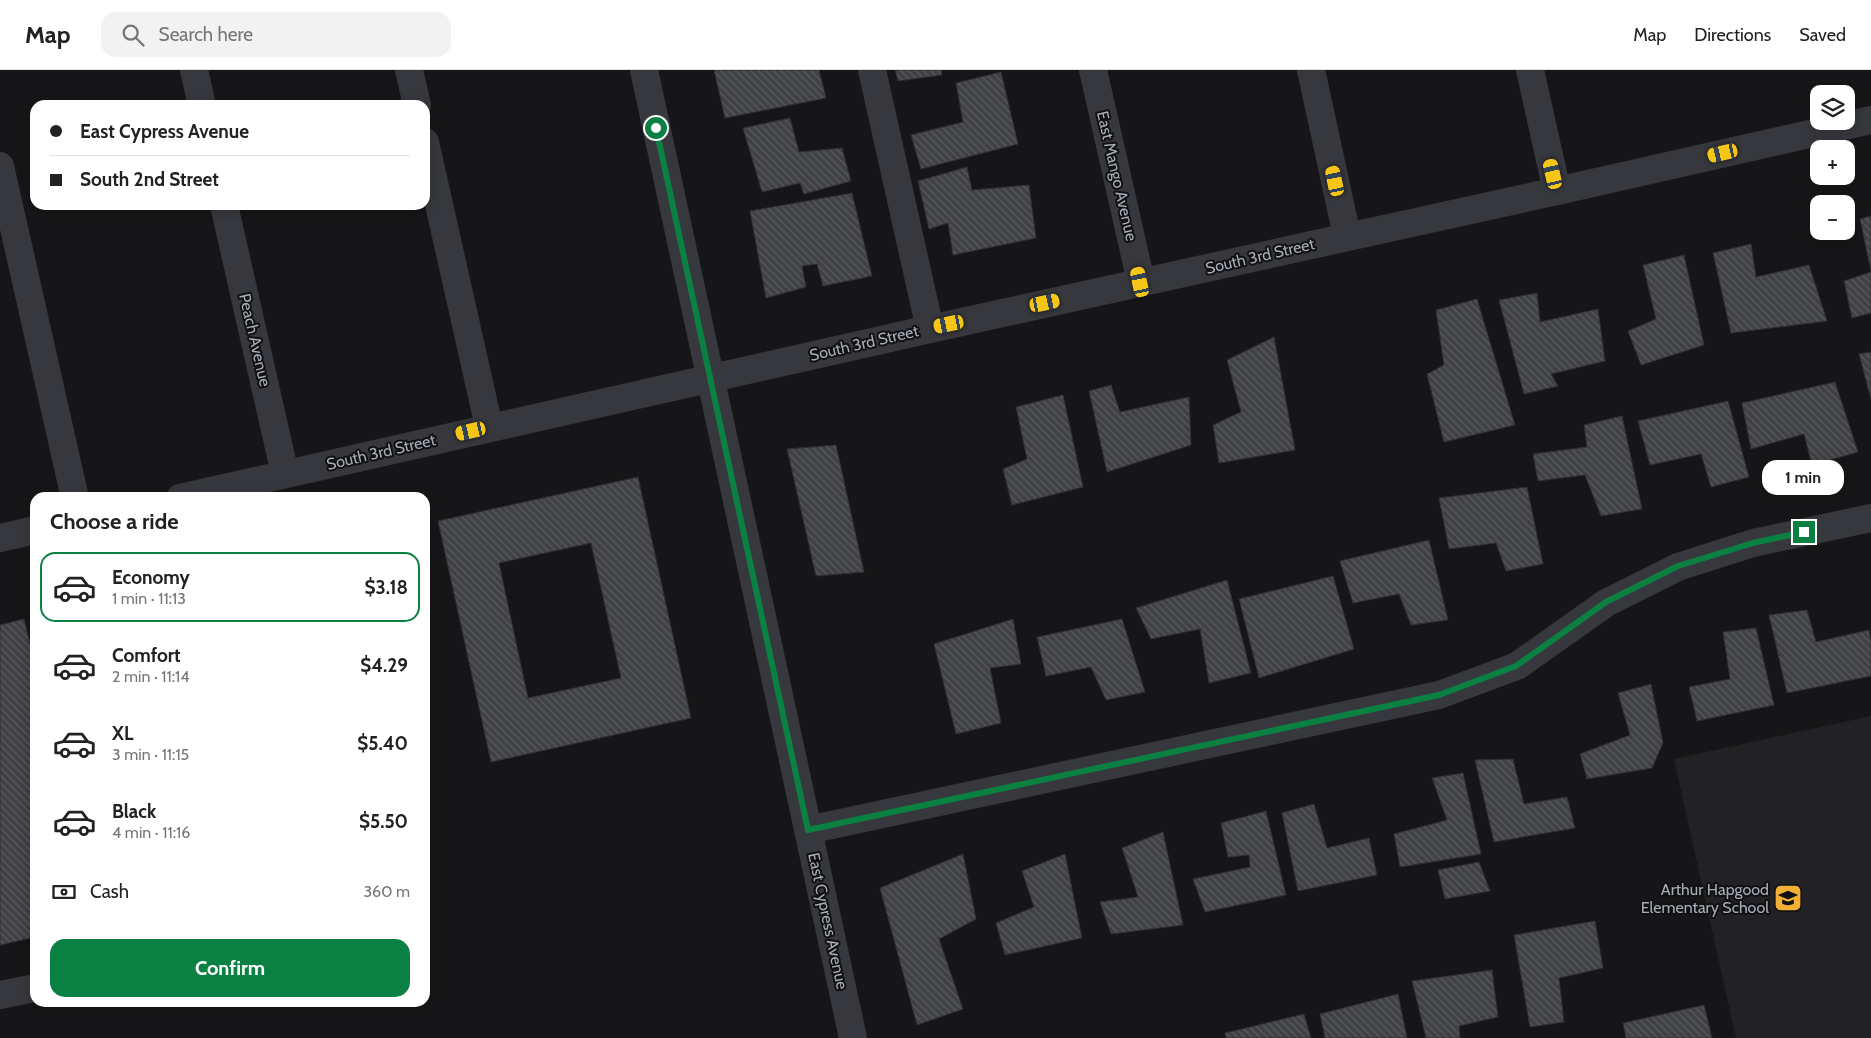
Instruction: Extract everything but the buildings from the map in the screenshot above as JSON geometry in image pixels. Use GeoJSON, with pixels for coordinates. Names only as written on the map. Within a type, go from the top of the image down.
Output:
{"type":"FeatureCollection","features":[{"type":"Feature","properties":{"kind":"street"},"geometry":{"type":"LineString","coordinates":[[194,70],[201,100]]}},
{"type":"Feature","properties":{"kind":"street"},"geometry":{"type":"LineString","coordinates":[[409,70],[416,100]]}},
{"type":"Feature","properties":{"kind":"street","name":"East Cypress Avenue"},"geometry":{"type":"LineString","coordinates":[[644,70],[853,1038]]}},
{"type":"Feature","properties":{"kind":"street"},"geometry":{"type":"LineString","coordinates":[[872,70],[930,329]]}},
{"type":"Feature","properties":{"kind":"street","name":"East Mango Avenue"},"geometry":{"type":"LineString","coordinates":[[1093,70],[1140,282]]}},
{"type":"Feature","properties":{"kind":"street"},"geometry":{"type":"LineString","coordinates":[[1311,70],[1347,236]]}},
{"type":"Feature","properties":{"kind":"street"},"geometry":{"type":"LineString","coordinates":[[1530,70],[1557,191]]}},
{"type":"Feature","properties":{"kind":"street","name":"South 3rd Street"},"geometry":{"type":"LineString","coordinates":[[206,492],[489,427],[1871,120]]}},
{"type":"Feature","properties":{"kind":"street"},"geometry":{"type":"LineString","coordinates":[[430,164],[489,427]]}},
{"type":"Feature","properties":{"kind":"street"},"geometry":{"type":"LineString","coordinates":[[0,166],[74,492]]}},
{"type":"Feature","properties":{"kind":"street","name":"Peach Avenue"},"geometry":{"type":"LineString","coordinates":[[225,210],[285,474]]}},
{"type":"Feature","properties":{"kind":"street"},"geometry":{"type":"LineString","coordinates":[[808,830],[1439,695],[1516,666],[1606,602],[1678,566],[1753,543],[1871,518]]}},
{"type":"Feature","properties":{"kind":"street"},"geometry":{"type":"LineString","coordinates":[[0,538],[30,531]]}},
{"type":"Feature","properties":{"kind":"street"},"geometry":{"type":"LineString","coordinates":[[0,995],[30,989]]}},
{"type":"Feature","properties":{"kind":"shaded area","name":"Arthur Hapgood Elementary School"},"geometry":{"type":"Polygon","coordinates":[[[1871,716],[1871,1038],[1736,1038],[1674,759],[1871,716]]]}},
{"type":"Feature","properties":{"kind":"place","name":"Arthur Hapgood Elementary School"},"geometry":{"type":"Point","coordinates":[1788,898]}},
{"type":"Feature","properties":{"kind":"route"},"geometry":{"type":"LineString","coordinates":[[656,128],[808,830],[1439,695],[1516,666],[1606,602],[1678,566],[1753,543],[1804,532]]}}]}
